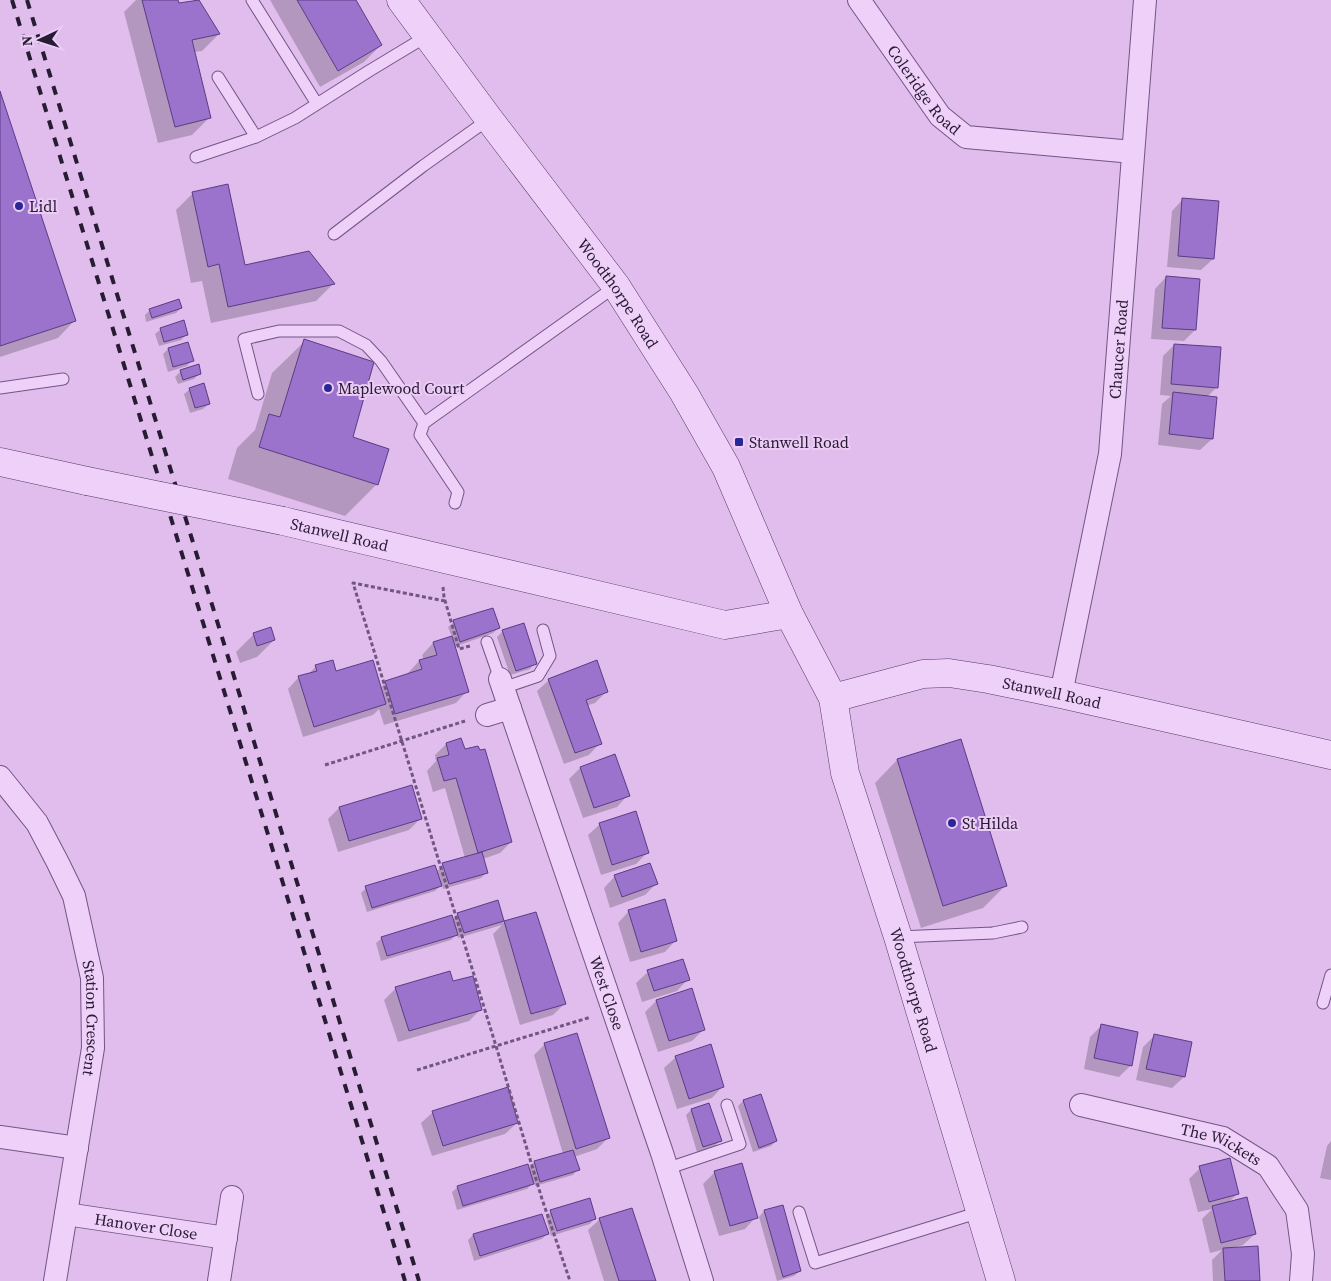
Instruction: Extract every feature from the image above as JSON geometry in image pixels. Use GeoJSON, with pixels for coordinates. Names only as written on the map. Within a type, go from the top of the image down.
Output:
{"type":"FeatureCollection","features":[{"type":"Feature","properties":{"kind":"street","name":"Woodthorpe Road"},"geometry":{"type":"LineString","coordinates":[[401,0],[616,286],[684,393],[726,467],[789,614]]}},
{"type":"Feature","properties":{"kind":"street","name":"Coleridge Road"},"geometry":{"type":"LineString","coordinates":[[859,0],[940,116],[966,136],[1133,152]]}},
{"type":"Feature","properties":{"kind":"street","name":"Chaucer Road"},"geometry":{"type":"LineString","coordinates":[[1061,694],[1110,454],[1145,0]]}},
{"type":"Feature","properties":{"kind":"street","name":"Stanwell Road"},"geometry":{"type":"LineString","coordinates":[[0,462],[284,522],[725,625],[789,614]]}},
{"type":"Feature","properties":{"kind":"street"},"geometry":{"type":"LineString","coordinates":[[789,614],[833,698]]}},
{"type":"Feature","properties":{"kind":"street","name":"Stanwell Road"},"geometry":{"type":"LineString","coordinates":[[833,698],[923,674],[949,673],[1061,694],[1331,755]]}},
{"type":"Feature","properties":{"kind":"street"},"geometry":{"type":"LineString","coordinates":[[487,715],[504,692]]}},
{"type":"Feature","properties":{"kind":"street","name":"West Close"},"geometry":{"type":"LineString","coordinates":[[504,692],[613,1010],[702,1281]]}},
{"type":"Feature","properties":{"kind":"street","name":"Woodthorpe Road"},"geometry":{"type":"LineString","coordinates":[[833,698],[845,773],[898,937],[1001,1281]]}},
{"type":"Feature","properties":{"kind":"street","name":"Station Crescent"},"geometry":{"type":"LineString","coordinates":[[0,777],[37,823],[74,896],[92,978],[93,1048],[55,1281]]}},
{"type":"Feature","properties":{"kind":"street","name":"The Wickets"},"geometry":{"type":"LineString","coordinates":[[1080,1105],[1223,1138],[1268,1166],[1297,1210],[1303,1254],[1301,1281]]}},
{"type":"Feature","properties":{"kind":"street"},"geometry":{"type":"LineString","coordinates":[[0,1137],[78,1148]]}},
{"type":"Feature","properties":{"kind":"street"},"geometry":{"type":"LineString","coordinates":[[219,1281],[232,1197]]}},
{"type":"Feature","properties":{"kind":"street","name":"Hanover Close"},"geometry":{"type":"LineString","coordinates":[[66,1214],[226,1238]]}},
{"type":"Feature","properties":{"kind":"lane"},"geometry":{"type":"LineString","coordinates":[[252,0],[317,104]]}},
{"type":"Feature","properties":{"kind":"lane"},"geometry":{"type":"LineString","coordinates":[[196,157],[256,137],[295,118],[427,36]]}},
{"type":"Feature","properties":{"kind":"lane"},"geometry":{"type":"LineString","coordinates":[[218,76],[256,137]]}},
{"type":"Feature","properties":{"kind":"lane"},"geometry":{"type":"LineString","coordinates":[[334,234],[489,118]]}},
{"type":"Feature","properties":{"kind":"lane"},"geometry":{"type":"LineString","coordinates":[[455,503],[458,492],[420,435],[424,423],[616,286]]}},
{"type":"Feature","properties":{"kind":"lane"},"geometry":{"type":"LineString","coordinates":[[258,394],[244,339],[279,331],[340,331],[366,345],[381,361],[424,423]]}},
{"type":"Feature","properties":{"kind":"lane"},"geometry":{"type":"LineString","coordinates":[[0,388],[63,379]]}},
{"type":"Feature","properties":{"kind":"lane"},"geometry":{"type":"LineString","coordinates":[[487,642],[504,692],[538,676],[550,656],[543,630]]}},
{"type":"Feature","properties":{"kind":"lane"},"geometry":{"type":"LineString","coordinates":[[898,937],[993,933],[1022,927]]}},
{"type":"Feature","properties":{"kind":"lane"},"geometry":{"type":"LineString","coordinates":[[1323,1003],[1331,974]]}},
{"type":"Feature","properties":{"kind":"lane"},"geometry":{"type":"LineString","coordinates":[[666,1168],[740,1144],[727,1105]]}},
{"type":"Feature","properties":{"kind":"lane"},"geometry":{"type":"LineString","coordinates":[[799,1212],[815,1263],[980,1212]]}},
{"type":"Feature","properties":{"kind":"path"},"geometry":{"type":"LineString","coordinates":[[487,642],[459,650],[445,599],[353,583],[542,1199],[570,1281]]}},
{"type":"Feature","properties":{"kind":"path"},"geometry":{"type":"LineString","coordinates":[[325,765],[487,715]]}},
{"type":"Feature","properties":{"kind":"path"},"geometry":{"type":"LineString","coordinates":[[417,1070],[613,1010]]}},
{"type":"Feature","properties":{"kind":"building"},"geometry":{"type":"Polygon","coordinates":[[[142,0],[178,0],[179,3],[199,0],[220,34],[192,40],[211,118],[175,127],[142,0]]]}},
{"type":"Feature","properties":{"kind":"building"},"geometry":{"type":"Polygon","coordinates":[[[297,0],[356,0],[382,45],[338,71],[297,0]]]}},
{"type":"Feature","properties":{"kind":"building","name":"Lidl"},"geometry":{"type":"Polygon","coordinates":[[[0,91],[76,321],[0,346],[0,91]]]}},
{"type":"Feature","properties":{"kind":"building"},"geometry":{"type":"Polygon","coordinates":[[[228,184],[245,265],[309,251],[335,284],[228,307],[219,264],[208,267],[192,192],[228,184]]]}},
{"type":"Feature","properties":{"kind":"building"},"geometry":{"type":"Polygon","coordinates":[[[1182,198],[1219,201],[1214,259],[1178,256],[1182,198]]]}},
{"type":"Feature","properties":{"kind":"building"},"geometry":{"type":"Polygon","coordinates":[[[1166,276],[1200,279],[1196,330],[1162,328],[1166,276]]]}},
{"type":"Feature","properties":{"kind":"building"},"geometry":{"type":"Polygon","coordinates":[[[179,299],[182,308],[152,318],[149,309],[179,299]]]}},
{"type":"Feature","properties":{"kind":"building"},"geometry":{"type":"Polygon","coordinates":[[[184,320],[188,335],[164,342],[160,328],[184,320]]]}},
{"type":"Feature","properties":{"kind":"building","name":"Maplewood Court"},"geometry":{"type":"Polygon","coordinates":[[[304,339],[374,362],[353,437],[389,449],[378,485],[259,447],[269,414],[280,417],[304,339]]]}},
{"type":"Feature","properties":{"kind":"building"},"geometry":{"type":"Polygon","coordinates":[[[188,342],[194,361],[173,367],[168,348],[188,342]]]}},
{"type":"Feature","properties":{"kind":"building"},"geometry":{"type":"Polygon","coordinates":[[[1174,344],[1221,347],[1218,388],[1171,384],[1174,344]]]}},
{"type":"Feature","properties":{"kind":"building"},"geometry":{"type":"Polygon","coordinates":[[[199,364],[201,374],[183,380],[180,370],[199,364]]]}},
{"type":"Feature","properties":{"kind":"building"},"geometry":{"type":"Polygon","coordinates":[[[204,383],[210,404],[195,408],[189,388],[204,383]]]}},
{"type":"Feature","properties":{"kind":"building"},"geometry":{"type":"Polygon","coordinates":[[[1173,392],[1217,397],[1213,439],[1169,434],[1173,392]]]}},
{"type":"Feature","properties":{"kind":"building"},"geometry":{"type":"Polygon","coordinates":[[[493,608],[500,628],[460,642],[453,620],[493,608]]]}},
{"type":"Feature","properties":{"kind":"building"},"geometry":{"type":"Polygon","coordinates":[[[524,623],[537,664],[516,671],[502,630],[524,623]]]}},
{"type":"Feature","properties":{"kind":"building"},"geometry":{"type":"Polygon","coordinates":[[[271,627],[275,640],[257,646],[253,633],[271,627]]]}},
{"type":"Feature","properties":{"kind":"building"},"geometry":{"type":"Polygon","coordinates":[[[452,636],[469,692],[395,714],[385,681],[422,669],[419,660],[437,655],[433,642],[452,636]]]}},
{"type":"Feature","properties":{"kind":"building"},"geometry":{"type":"Polygon","coordinates":[[[333,660],[336,671],[373,660],[386,704],[314,727],[298,676],[317,671],[315,665],[333,660]]]}},
{"type":"Feature","properties":{"kind":"building"},"geometry":{"type":"Polygon","coordinates":[[[597,660],[608,692],[586,700],[602,744],[575,753],[548,679],[597,660]]]}},
{"type":"Feature","properties":{"kind":"building"},"geometry":{"type":"Polygon","coordinates":[[[461,738],[465,749],[478,746],[480,750],[485,749],[512,842],[478,853],[456,778],[444,781],[437,758],[449,755],[446,743],[461,738]]]}},
{"type":"Feature","properties":{"kind":"building","name":"St Hilda"},"geometry":{"type":"Polygon","coordinates":[[[961,739],[1007,886],[943,906],[897,759],[961,739]]]}},
{"type":"Feature","properties":{"kind":"building"},"geometry":{"type":"Polygon","coordinates":[[[615,754],[630,796],[594,808],[580,767],[615,754]]]}},
{"type":"Feature","properties":{"kind":"building"},"geometry":{"type":"Polygon","coordinates":[[[412,785],[422,819],[349,841],[339,807],[412,785]]]}},
{"type":"Feature","properties":{"kind":"building"},"geometry":{"type":"Polygon","coordinates":[[[636,811],[649,853],[612,865],[599,823],[636,811]]]}},
{"type":"Feature","properties":{"kind":"building"},"geometry":{"type":"Polygon","coordinates":[[[482,852],[488,873],[449,884],[442,863],[482,852]]]}},
{"type":"Feature","properties":{"kind":"building"},"geometry":{"type":"Polygon","coordinates":[[[650,863],[658,884],[622,897],[614,875],[650,863]]]}},
{"type":"Feature","properties":{"kind":"building"},"geometry":{"type":"Polygon","coordinates":[[[435,865],[442,886],[372,908],[365,886],[435,865]]]}},
{"type":"Feature","properties":{"kind":"building"},"geometry":{"type":"Polygon","coordinates":[[[665,899],[677,941],[641,952],[628,910],[665,899]]]}},
{"type":"Feature","properties":{"kind":"building"},"geometry":{"type":"Polygon","coordinates":[[[498,900],[504,921],[464,933],[457,913],[498,900]]]}},
{"type":"Feature","properties":{"kind":"building"},"geometry":{"type":"Polygon","coordinates":[[[536,912],[566,1004],[531,1014],[504,921],[536,912]]]}},
{"type":"Feature","properties":{"kind":"building"},"geometry":{"type":"Polygon","coordinates":[[[452,915],[458,935],[387,956],[381,937],[452,915]]]}},
{"type":"Feature","properties":{"kind":"building"},"geometry":{"type":"Polygon","coordinates":[[[683,959],[690,980],[654,991],[647,970],[683,959]]]}},
{"type":"Feature","properties":{"kind":"building"},"geometry":{"type":"Polygon","coordinates":[[[450,971],[453,981],[473,976],[482,1010],[409,1031],[395,987],[450,971]]]}},
{"type":"Feature","properties":{"kind":"building"},"geometry":{"type":"Polygon","coordinates":[[[692,988],[705,1030],[669,1041],[656,1000],[692,988]]]}},
{"type":"Feature","properties":{"kind":"building"},"geometry":{"type":"Polygon","coordinates":[[[1101,1024],[1138,1032],[1132,1066],[1094,1058],[1101,1024]]]}},
{"type":"Feature","properties":{"kind":"building"},"geometry":{"type":"Polygon","coordinates":[[[577,1033],[610,1138],[576,1149],[544,1043],[577,1033]]]}},
{"type":"Feature","properties":{"kind":"building"},"geometry":{"type":"Polygon","coordinates":[[[1154,1034],[1192,1042],[1185,1077],[1146,1069],[1154,1034]]]}},
{"type":"Feature","properties":{"kind":"building"},"geometry":{"type":"Polygon","coordinates":[[[711,1044],[724,1087],[689,1099],[675,1056],[711,1044]]]}},
{"type":"Feature","properties":{"kind":"building"},"geometry":{"type":"Polygon","coordinates":[[[508,1087],[518,1123],[443,1146],[432,1111],[508,1087]]]}},
{"type":"Feature","properties":{"kind":"building"},"geometry":{"type":"Polygon","coordinates":[[[761,1094],[777,1141],[759,1148],[743,1100],[761,1094]]]}},
{"type":"Feature","properties":{"kind":"building"},"geometry":{"type":"Polygon","coordinates":[[[709,1103],[722,1141],[703,1147],[691,1109],[709,1103]]]}},
{"type":"Feature","properties":{"kind":"building"},"geometry":{"type":"Polygon","coordinates":[[[573,1150],[580,1170],[540,1182],[534,1161],[573,1150]]]}},
{"type":"Feature","properties":{"kind":"building"},"geometry":{"type":"Polygon","coordinates":[[[1230,1158],[1239,1194],[1209,1202],[1199,1166],[1230,1158]]]}},
{"type":"Feature","properties":{"kind":"building"},"geometry":{"type":"Polygon","coordinates":[[[742,1163],[758,1218],[730,1226],[714,1171],[742,1163]]]}},
{"type":"Feature","properties":{"kind":"building"},"geometry":{"type":"Polygon","coordinates":[[[528,1164],[534,1184],[463,1206],[457,1186],[528,1164]]]}},
{"type":"Feature","properties":{"kind":"building"},"geometry":{"type":"Polygon","coordinates":[[[1247,1197],[1256,1234],[1221,1243],[1212,1206],[1247,1197]]]}},
{"type":"Feature","properties":{"kind":"building"},"geometry":{"type":"Polygon","coordinates":[[[590,1198],[596,1219],[557,1231],[550,1210],[590,1198]]]}},
{"type":"Feature","properties":{"kind":"building"},"geometry":{"type":"Polygon","coordinates":[[[783,1205],[801,1271],[783,1277],[764,1210],[783,1205]]]}},
{"type":"Feature","properties":{"kind":"building"},"geometry":{"type":"Polygon","coordinates":[[[632,1208],[656,1281],[619,1281],[599,1218],[632,1208]]]}},
{"type":"Feature","properties":{"kind":"building"},"geometry":{"type":"Polygon","coordinates":[[[542,1214],[549,1234],[480,1256],[473,1234],[542,1214]]]}},
{"type":"Feature","properties":{"kind":"building"},"geometry":{"type":"Polygon","coordinates":[[[1258,1246],[1260,1281],[1225,1281],[1223,1248],[1258,1246]]]}},
{"type":"Feature","properties":{"kind":"railway"},"geometry":{"type":"LineString","coordinates":[[12,0],[405,1281]]}},
{"type":"Feature","properties":{"kind":"railway"},"geometry":{"type":"LineString","coordinates":[[27,0],[419,1281]]}},
{"type":"Feature","properties":{"kind":"place","name":"Lidl"},"geometry":{"type":"Point","coordinates":[19,206]}},
{"type":"Feature","properties":{"kind":"place","name":"Maplewood Court"},"geometry":{"type":"Point","coordinates":[328,388]}},
{"type":"Feature","properties":{"kind":"place","name":"Stanwell Road"},"geometry":{"type":"Point","coordinates":[739,442]}},
{"type":"Feature","properties":{"kind":"place","name":"St Hilda"},"geometry":{"type":"Point","coordinates":[952,823]}}]}
